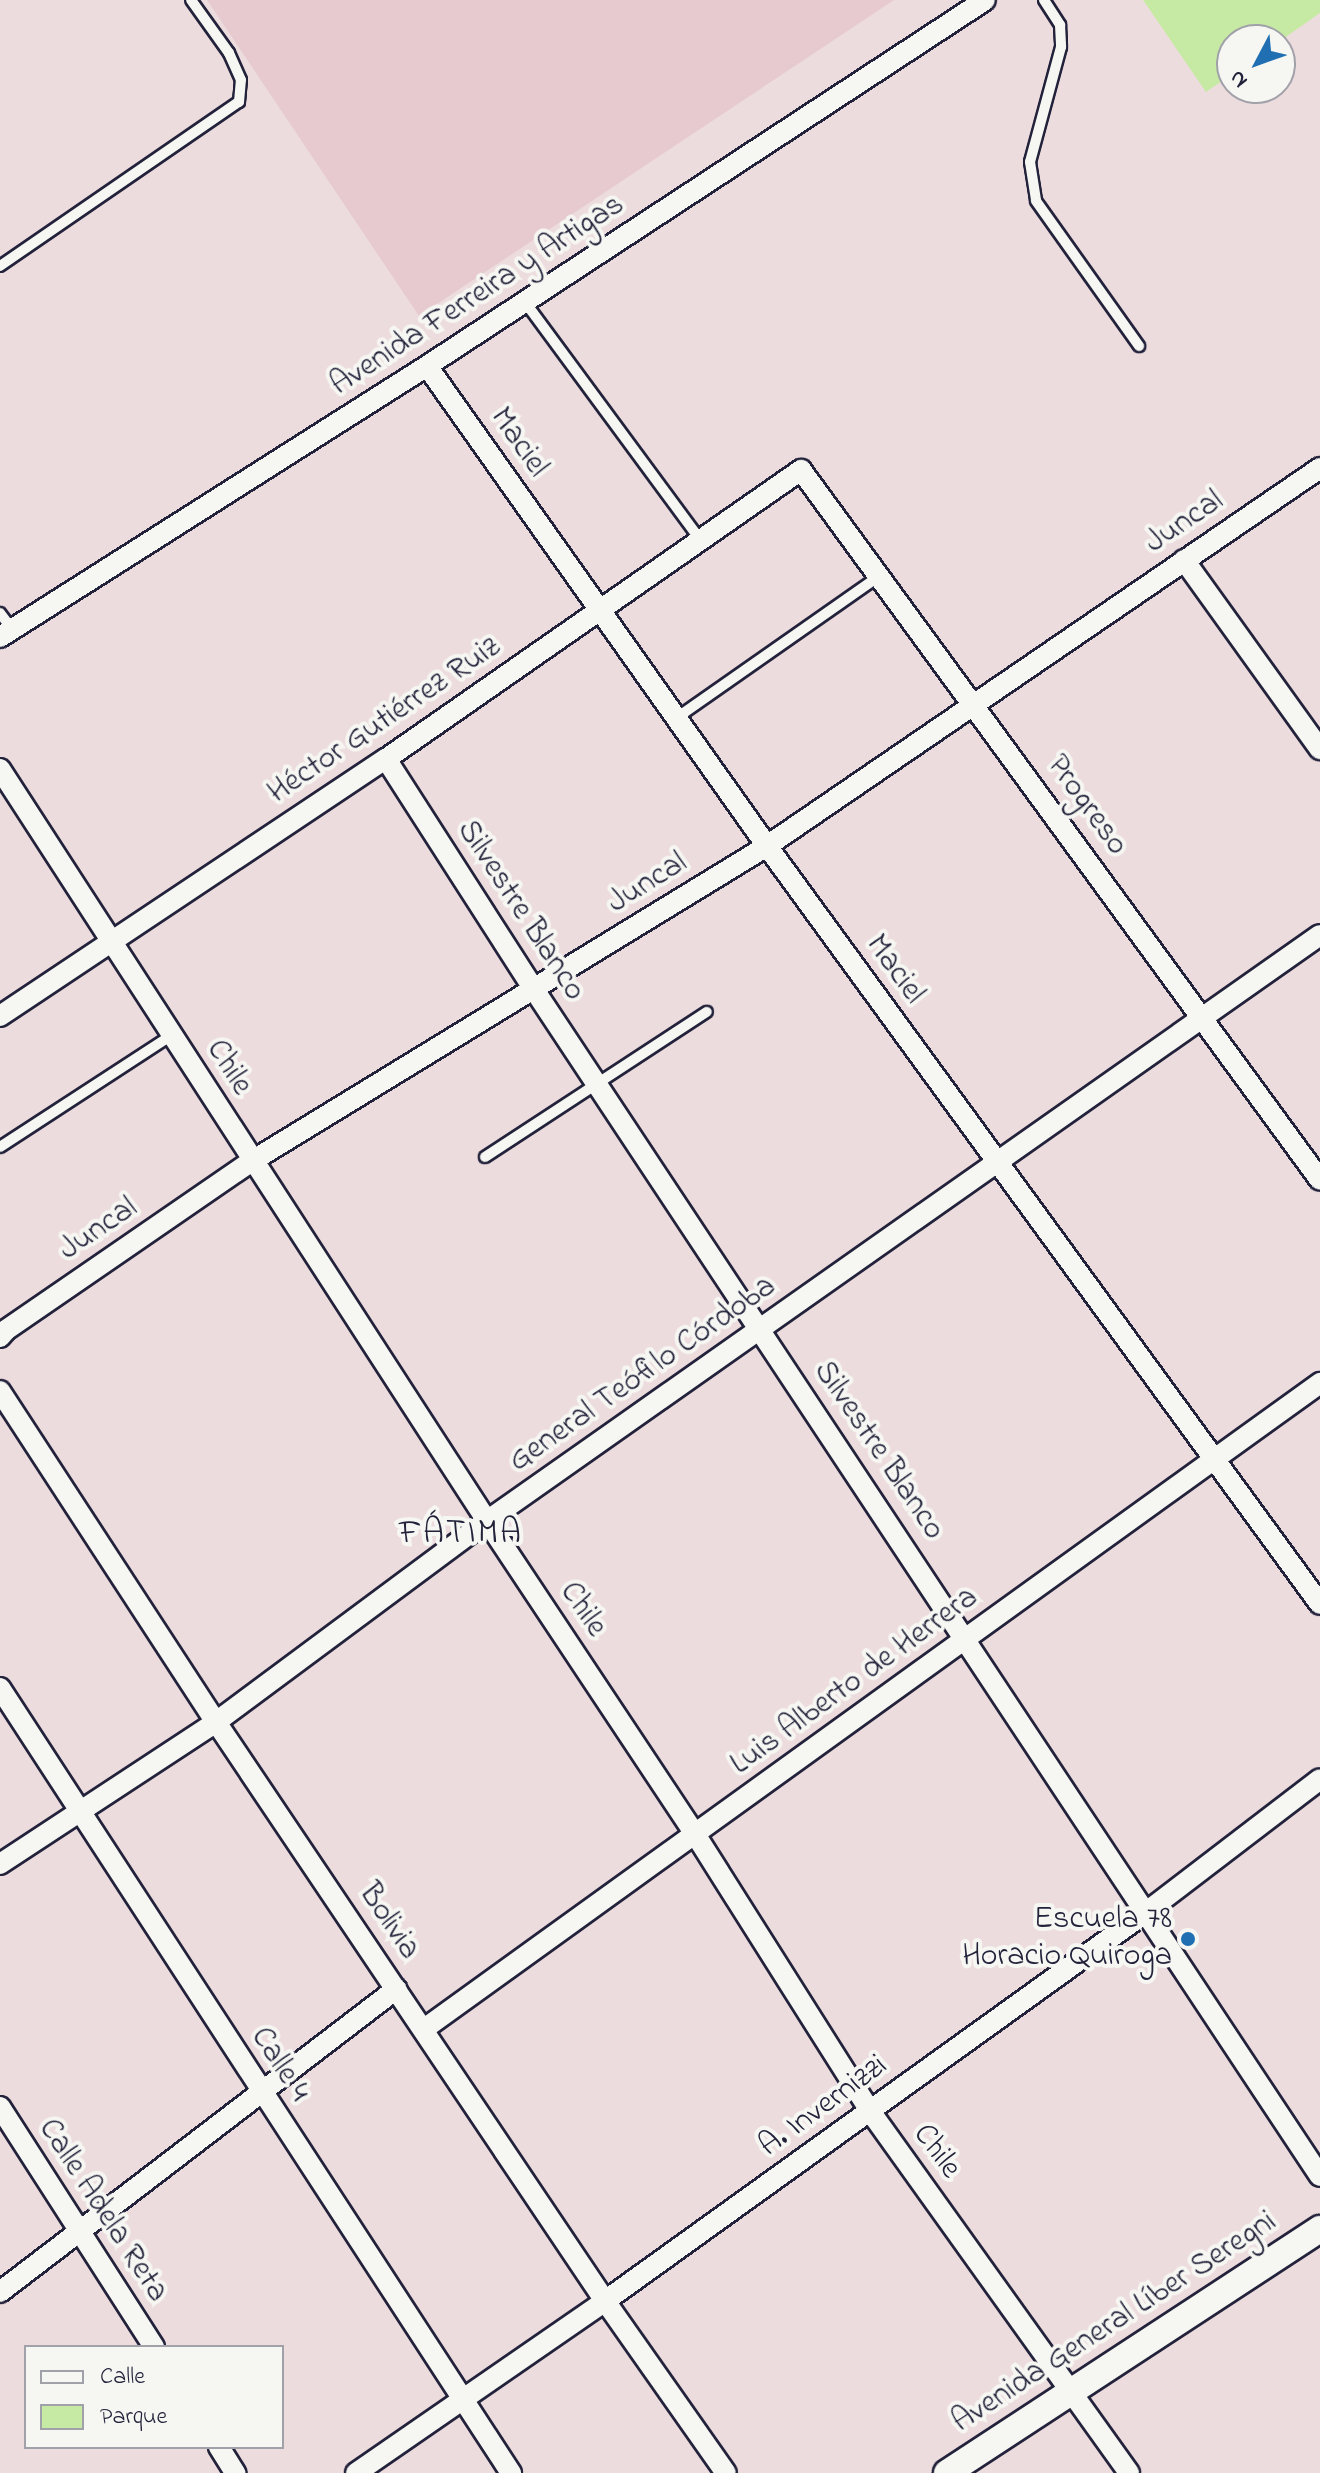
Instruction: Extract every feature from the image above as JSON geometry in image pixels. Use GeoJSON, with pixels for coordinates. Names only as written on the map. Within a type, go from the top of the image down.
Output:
{"type":"FeatureCollection","features":[{"type":"Feature","properties":{"kind":"street","name":"Avenida Ferreira y Artigas"},"geometry":{"type":"LineString","coordinates":[[4,626],[427,366],[985,0]]}},
{"type":"Feature","properties":{"kind":"street","name":"Maciel"},"geometry":{"type":"LineString","coordinates":[[427,366],[675,719],[1320,1604]]}},
{"type":"Feature","properties":{"kind":"street","name":"Juncal"},"geometry":{"type":"LineString","coordinates":[[0,1337],[252,1161],[535,991],[767,846],[1320,468]]}},
{"type":"Feature","properties":{"kind":"street","name":"Héctor Gutiérrez Ruiz"},"geometry":{"type":"LineString","coordinates":[[0,1016],[386,759],[801,470]]}},
{"type":"Feature","properties":{"kind":"street","name":"Progreso"},"geometry":{"type":"LineString","coordinates":[[801,470],[1320,1180]]}},
{"type":"Feature","properties":{"kind":"street"},"geometry":{"type":"LineString","coordinates":[[1184,560],[1320,749]]}},
{"type":"Feature","properties":{"kind":"street","name":"Silvestre Blanco"},"geometry":{"type":"LineString","coordinates":[[386,759],[535,991],[967,1638],[1320,2176]]}},
{"type":"Feature","properties":{"kind":"street","name":"Chile"},"geometry":{"type":"LineString","coordinates":[[0,769],[252,1161],[695,1834],[870,2111],[1129,2473]]}},
{"type":"Feature","properties":{"kind":"street","name":"General Teófilo Córdoba"},"geometry":{"type":"LineString","coordinates":[[0,1864],[216,1722],[487,1521],[1320,935]]}},
{"type":"Feature","properties":{"kind":"street","name":"Luis Alberto de Herrera"},"geometry":{"type":"LineString","coordinates":[[424,2029],[1320,1383]]}},
{"type":"Feature","properties":{"kind":"street","name":"Bolivia"},"geometry":{"type":"LineString","coordinates":[[2,1400],[605,2301],[726,2473]]}},
{"type":"Feature","properties":{"kind":"street","name":"Calle 4"},"geometry":{"type":"LineString","coordinates":[[0,1688],[511,2473]]}},
{"type":"Feature","properties":{"kind":"street","name":"A. Invernizzi"},"geometry":{"type":"LineString","coordinates":[[356,2473],[605,2301],[870,2111],[1145,1913],[1320,1779]]}},
{"type":"Feature","properties":{"kind":"street"},"geometry":{"type":"LineString","coordinates":[[0,2292],[397,1989]]}},
{"type":"Feature","properties":{"kind":"street","name":"Calle Adela Reta"},"geometry":{"type":"LineString","coordinates":[[0,2107],[153,2345]]}},
{"type":"Feature","properties":{"kind":"street","name":"Avenida General Líber Seregni"},"geometry":{"type":"LineString","coordinates":[[947,2473],[1320,2229]]}},
{"type":"Feature","properties":{"kind":"street"},"geometry":{"type":"LineString","coordinates":[[220,2449],[235,2473]]}},
{"type":"Feature","properties":{"kind":"lane"},"geometry":{"type":"LineString","coordinates":[[0,266],[239,102],[241,80],[229,53],[191,0]]}},
{"type":"Feature","properties":{"kind":"lane"},"geometry":{"type":"LineString","coordinates":[[1044,0],[1060,25],[1061,47],[1030,162],[1036,201],[1139,346]]}},
{"type":"Feature","properties":{"kind":"lane"},"geometry":{"type":"LineString","coordinates":[[525,302],[700,539]]}},
{"type":"Feature","properties":{"kind":"lane"},"geometry":{"type":"LineString","coordinates":[[675,719],[879,576]]}},
{"type":"Feature","properties":{"kind":"lane"},"geometry":{"type":"LineString","coordinates":[[485,1157],[707,1012]]}},
{"type":"Feature","properties":{"kind":"lane"},"geometry":{"type":"LineString","coordinates":[[0,1147],[172,1035]]}},
{"type":"Feature","properties":{"kind":"shaded area"},"geometry":{"type":"Polygon","coordinates":[[[207,0],[894,0],[419,316],[207,0]]]}},
{"type":"Feature","properties":{"kind":"green space"},"geometry":{"type":"Polygon","coordinates":[[[1143,0],[1320,0],[1320,13],[1296,30],[1296,24],[1216,24],[1216,85],[1206,92],[1143,0]]]}},
{"type":"Feature","properties":{"kind":"place","name":"Escuela 78 Horacio Quiroga"},"geometry":{"type":"Point","coordinates":[1188,1939]}},
{"type":"Feature","properties":{"kind":"district","name":"FÁTIMA"},"geometry":{"type":"Point","coordinates":[461,1535]}}]}
